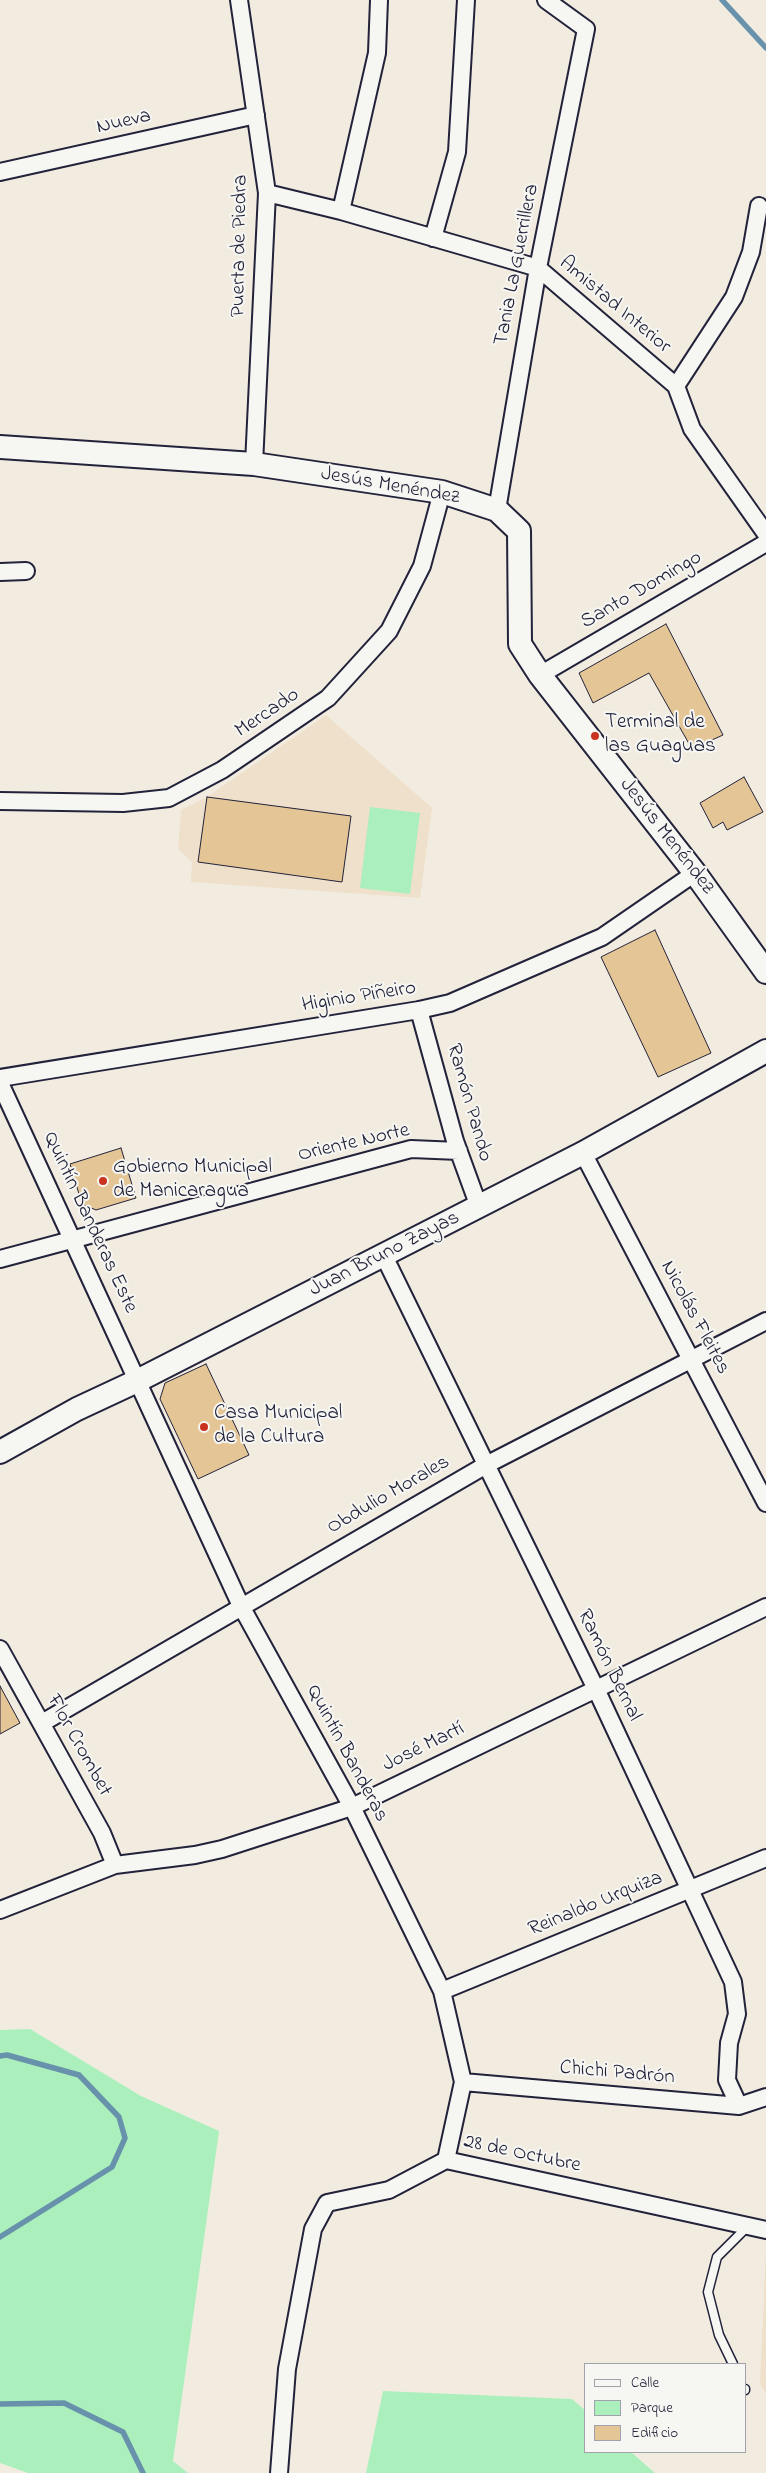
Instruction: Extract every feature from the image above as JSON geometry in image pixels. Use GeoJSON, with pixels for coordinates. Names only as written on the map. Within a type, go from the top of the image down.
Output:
{"type":"FeatureCollection","features":[{"type":"Feature","properties":{"kind":"street","name":"Puerta de Piedra"},"geometry":{"type":"LineString","coordinates":[[239,0],[267,193],[254,464]]}},
{"type":"Feature","properties":{"kind":"street"},"geometry":{"type":"LineString","coordinates":[[341,211],[377,53],[380,0]]}},
{"type":"Feature","properties":{"kind":"street"},"geometry":{"type":"LineString","coordinates":[[433,238],[457,152],[466,0]]}},
{"type":"Feature","properties":{"kind":"street","name":"Tania La Guerrillera"},"geometry":{"type":"LineString","coordinates":[[497,510],[538,268],[586,29],[546,0]]}},
{"type":"Feature","properties":{"kind":"street","name":"Nueva"},"geometry":{"type":"LineString","coordinates":[[0,172],[256,115]]}},
{"type":"Feature","properties":{"kind":"street","name":"Amistad Interior"},"geometry":{"type":"LineString","coordinates":[[267,193],[341,211],[538,268],[676,386],[692,429],[766,534]]}},
{"type":"Feature","properties":{"kind":"street"},"geometry":{"type":"LineString","coordinates":[[676,386],[734,297],[751,252],[759,206]]}},
{"type":"Feature","properties":{"kind":"street","name":"Jesús Menéndez"},"geometry":{"type":"LineString","coordinates":[[0,447],[254,464],[442,492],[497,510],[519,531],[520,644],[540,676],[695,873],[766,972]]}},
{"type":"Feature","properties":{"kind":"street","name":"Mercado"},"geometry":{"type":"LineString","coordinates":[[0,801],[123,803],[169,798],[222,770],[328,698],[389,631],[422,566],[442,492]]}},
{"type":"Feature","properties":{"kind":"street","name":"Santo Domingo"},"geometry":{"type":"LineString","coordinates":[[540,676],[766,543]]}},
{"type":"Feature","properties":{"kind":"street"},"geometry":{"type":"LineString","coordinates":[[0,572],[26,571]]}},
{"type":"Feature","properties":{"kind":"street","name":"Higinio Piñeiro"},"geometry":{"type":"LineString","coordinates":[[0,1078],[419,1010],[450,1003],[602,937],[695,873]]}},
{"type":"Feature","properties":{"kind":"street","name":"Ramón Pando"},"geometry":{"type":"LineString","coordinates":[[419,1010],[459,1151],[479,1207]]}},
{"type":"Feature","properties":{"kind":"street","name":"Juan Bruno Zayas"},"geometry":{"type":"LineString","coordinates":[[0,1452],[76,1409],[137,1381],[479,1207],[766,1051]]}},
{"type":"Feature","properties":{"kind":"street","name":"Quintín Banderas Este"},"geometry":{"type":"LineString","coordinates":[[0,1083],[74,1240],[137,1381]]}},
{"type":"Feature","properties":{"kind":"street","name":"Oriente Norte"},"geometry":{"type":"LineString","coordinates":[[0,1259],[411,1149],[459,1151]]}},
{"type":"Feature","properties":{"kind":"street","name":"Nicolás Fleites"},"geometry":{"type":"LineString","coordinates":[[583,1152],[766,1503]]}},
{"type":"Feature","properties":{"kind":"street","name":"Ramón Bernal"},"geometry":{"type":"LineString","coordinates":[[384,1256],[596,1689],[733,1982],[737,2014],[730,2043],[727,2080],[739,2106]]}},
{"type":"Feature","properties":{"kind":"street","name":"Obdulio Morales"},"geometry":{"type":"LineString","coordinates":[[42,1723],[486,1464],[766,1321]]}},
{"type":"Feature","properties":{"kind":"street","name":"Quintín Banderas"},"geometry":{"type":"LineString","coordinates":[[137,1381],[241,1606],[352,1807],[442,1991],[463,2082],[446,2160]]}},
{"type":"Feature","properties":{"kind":"street","name":"José Martí"},"geometry":{"type":"LineString","coordinates":[[0,1910],[115,1865],[195,1855],[222,1849],[352,1807],[766,1607]]}},
{"type":"Feature","properties":{"kind":"street","name":"Flor Crombet"},"geometry":{"type":"LineString","coordinates":[[0,1650],[102,1833],[115,1865]]}},
{"type":"Feature","properties":{"kind":"street","name":"Reinaldo Urquiza"},"geometry":{"type":"LineString","coordinates":[[442,1991],[766,1858]]}},
{"type":"Feature","properties":{"kind":"street","name":"Chichi Padrón"},"geometry":{"type":"LineString","coordinates":[[463,2082],[739,2106],[766,2097]]}},
{"type":"Feature","properties":{"kind":"street","name":"28 de Octubre"},"geometry":{"type":"LineString","coordinates":[[279,2473],[287,2369],[313,2229],[327,2203],[389,2190],[446,2160],[766,2230]]}},
{"type":"Feature","properties":{"kind":"lane"},"geometry":{"type":"LineString","coordinates":[[733,2363],[719,2335],[708,2292],[717,2256],[748,2226]]}},
{"type":"Feature","properties":{"kind":"shaded area"},"geometry":{"type":"Polygon","coordinates":[[[326,715],[432,808],[420,898],[191,882],[192,862],[178,849],[181,810],[207,797],[326,715]]]}},
{"type":"Feature","properties":{"kind":"shaded area"},"geometry":{"type":"Polygon","coordinates":[[[766,2249],[766,2394],[760,2384],[766,2249]]]}},
{"type":"Feature","properties":{"kind":"green space"},"geometry":{"type":"Polygon","coordinates":[[[370,807],[420,813],[410,894],[360,888],[370,807]]]}},
{"type":"Feature","properties":{"kind":"green space"},"geometry":{"type":"Polygon","coordinates":[[[30,2029],[141,2096],[219,2131],[173,2461],[188,2473],[28,2473],[0,2463],[0,2030],[30,2029]]]}},
{"type":"Feature","properties":{"kind":"green space"},"geometry":{"type":"Polygon","coordinates":[[[383,2391],[572,2399],[584,2409],[584,2453],[632,2453],[655,2473],[366,2473],[383,2391]]]}},
{"type":"Feature","properties":{"kind":"building"},"geometry":{"type":"Polygon","coordinates":[[[666,624],[723,735],[692,749],[649,673],[593,703],[579,673],[666,624]]]}},
{"type":"Feature","properties":{"kind":"building"},"geometry":{"type":"Polygon","coordinates":[[[744,777],[763,812],[727,830],[723,822],[713,828],[700,803],[744,777]]]}},
{"type":"Feature","properties":{"kind":"building"},"geometry":{"type":"Polygon","coordinates":[[[207,797],[351,816],[342,882],[198,862],[207,797]]]}},
{"type":"Feature","properties":{"kind":"building"},"geometry":{"type":"Polygon","coordinates":[[[655,930],[711,1053],[658,1077],[601,957],[655,930]]]}},
{"type":"Feature","properties":{"kind":"building","name":"Gobierno Municipal de Manicaragua"},"geometry":{"type":"Polygon","coordinates":[[[121,1148],[136,1198],[96,1210],[82,1204],[70,1164],[121,1148]]]}},
{"type":"Feature","properties":{"kind":"building","name":"Casa Municipal de la Cultura"},"geometry":{"type":"Polygon","coordinates":[[[206,1364],[249,1455],[198,1479],[160,1399],[165,1383],[206,1364]]]}},
{"type":"Feature","properties":{"kind":"building"},"geometry":{"type":"Polygon","coordinates":[[[0,1686],[20,1723],[0,1734],[0,1686]]]}},
{"type":"Feature","properties":{"kind":"waterway"},"geometry":{"type":"LineString","coordinates":[[722,0],[766,48]]}},
{"type":"Feature","properties":{"kind":"waterway"},"geometry":{"type":"LineString","coordinates":[[0,2056],[7,2055],[79,2075],[119,2117],[125,2138],[112,2167],[0,2237]]}},
{"type":"Feature","properties":{"kind":"waterway"},"geometry":{"type":"LineString","coordinates":[[0,2404],[64,2403],[123,2432],[143,2473]]}},
{"type":"Feature","properties":{"kind":"place","name":"Terminal de las Guaguas"},"geometry":{"type":"Point","coordinates":[595,736]}},
{"type":"Feature","properties":{"kind":"place","name":"Gobierno Municipal de Manicaragua"},"geometry":{"type":"Point","coordinates":[103,1181]}},
{"type":"Feature","properties":{"kind":"place","name":"Casa Municipal de la Cultura"},"geometry":{"type":"Point","coordinates":[204,1427]}}]}
